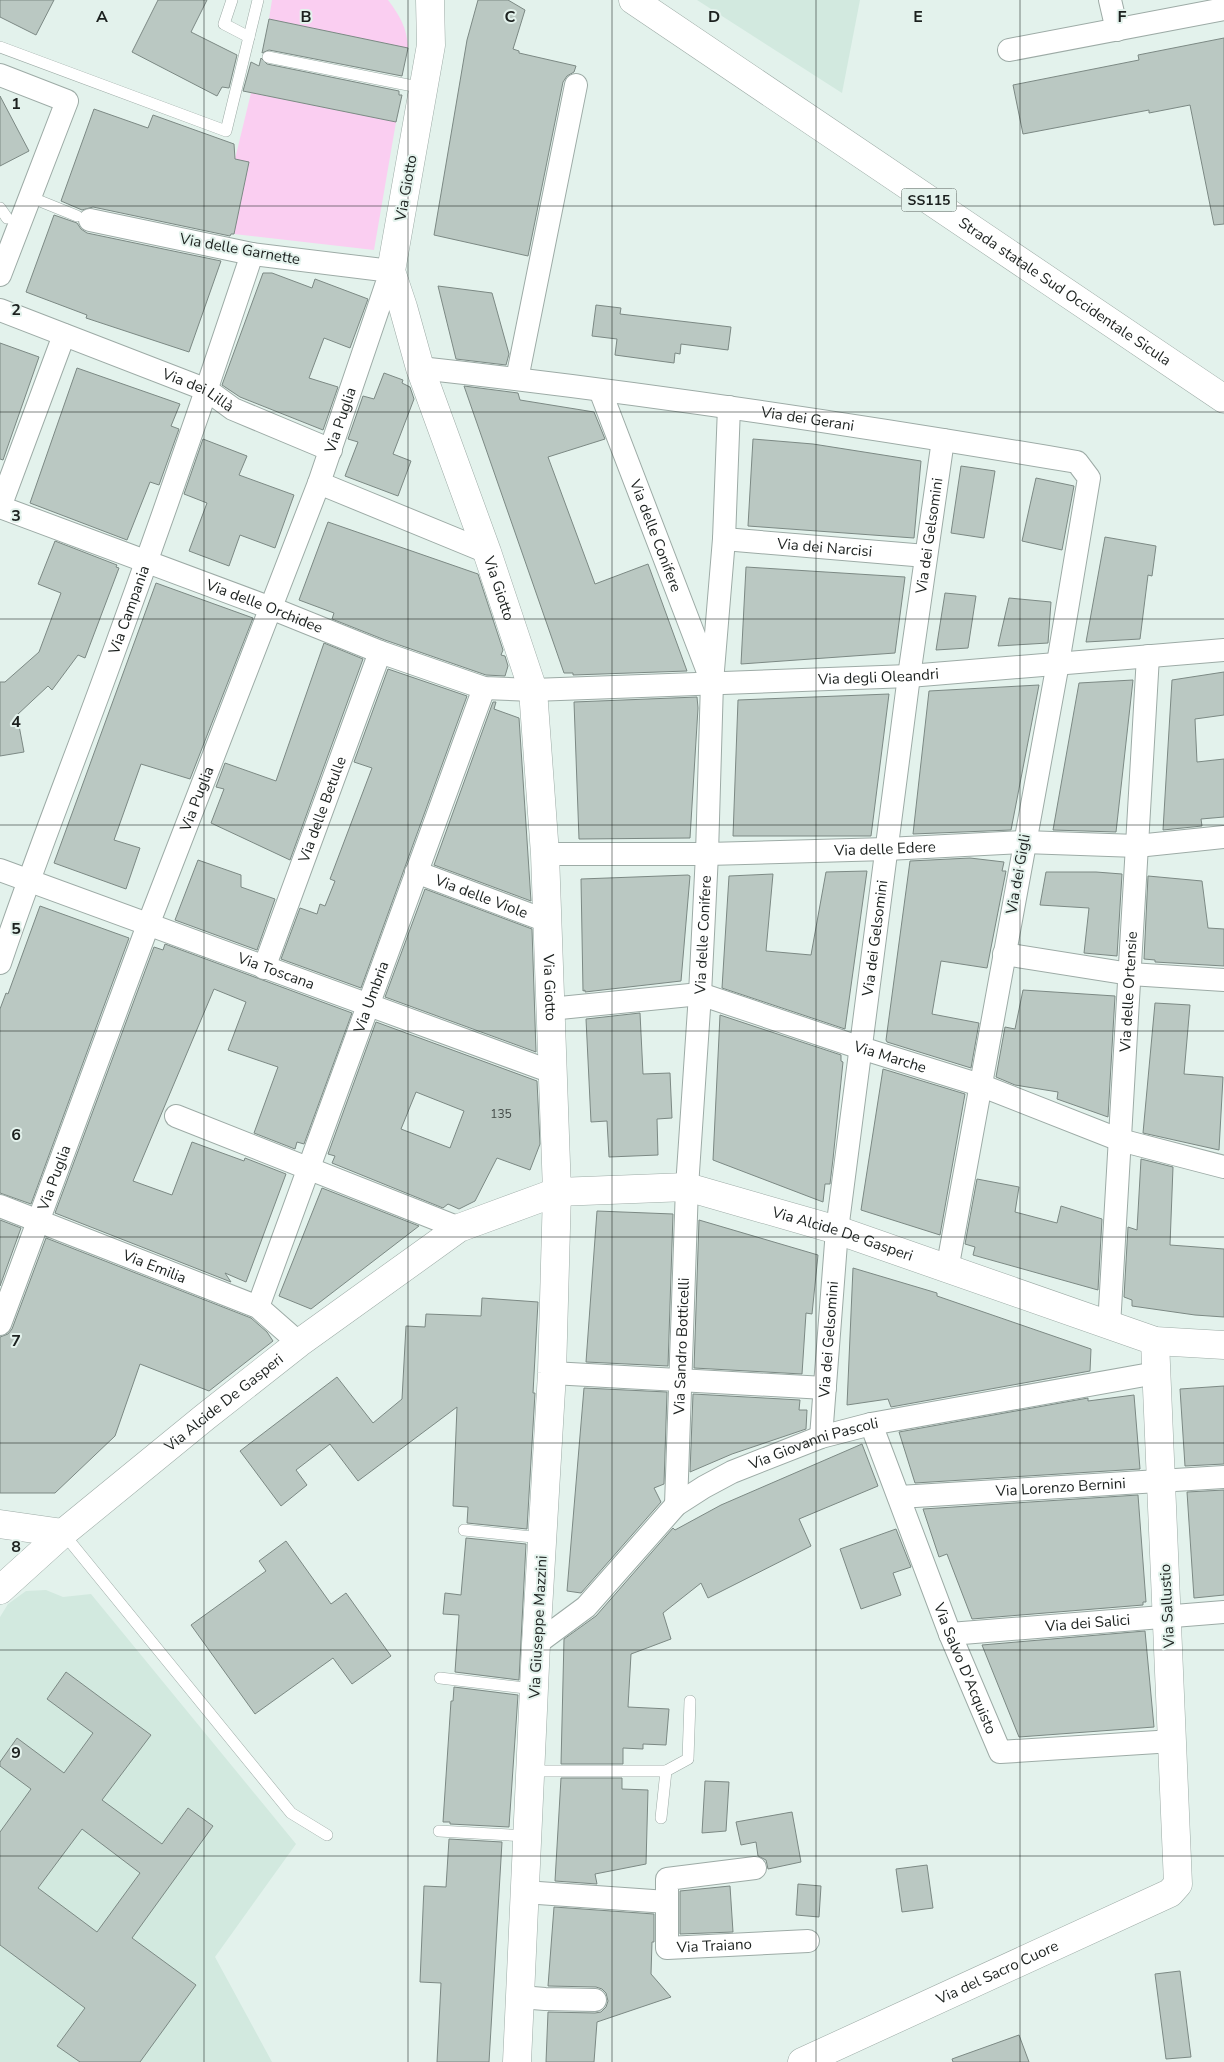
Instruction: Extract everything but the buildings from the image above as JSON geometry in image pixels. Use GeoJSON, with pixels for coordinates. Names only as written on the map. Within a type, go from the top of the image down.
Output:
{"type":"FeatureCollection","features":[{"type":"Feature","properties":{"kind":"street","name":"Via Giotto"},"geometry":{"type":"LineString","coordinates":[[430,0],[431,45],[391,271],[420,368],[487,552],[533,690],[545,854],[557,1192]]}},
{"type":"Feature","properties":{"kind":"street","name":"Strada statale Sud Occidentale Sicula"},"geometry":{"type":"LineString","coordinates":[[633,0],[1224,399]]}},
{"type":"Feature","properties":{"kind":"street"},"geometry":{"type":"LineString","coordinates":[[1110,0],[1117,30]]}},
{"type":"Feature","properties":{"kind":"street"},"geometry":{"type":"LineString","coordinates":[[1009,50],[1224,9]]}},
{"type":"Feature","properties":{"kind":"street"},"geometry":{"type":"LineString","coordinates":[[0,75],[68,100],[0,275]]}},
{"type":"Feature","properties":{"kind":"street"},"geometry":{"type":"LineString","coordinates":[[517,379],[576,85]]}},
{"type":"Feature","properties":{"kind":"street","name":"Via delle Garnette"},"geometry":{"type":"LineString","coordinates":[[84,218],[252,254],[391,271]]}},
{"type":"Feature","properties":{"kind":"street","name":"Via Campania"},"geometry":{"type":"LineString","coordinates":[[0,963],[28,880],[108,669],[207,390],[252,254]]}},
{"type":"Feature","properties":{"kind":"street","name":"Via Puglia"},"geometry":{"type":"LineString","coordinates":[[0,1324],[148,925],[319,483],[391,271]]}},
{"type":"Feature","properties":{"kind":"street","name":"Via dei Lillà"},"geometry":{"type":"LineString","coordinates":[[0,310],[207,390],[233,409],[331,450]]}},
{"type":"Feature","properties":{"kind":"street"},"geometry":{"type":"LineString","coordinates":[[0,507],[64,335]]}},
{"type":"Feature","properties":{"kind":"street","name":"Via dei Gerani"},"geometry":{"type":"LineString","coordinates":[[420,368],[730,407],[1077,462],[1089,478]]}},
{"type":"Feature","properties":{"kind":"street","name":"Via delle Conifere"},"geometry":{"type":"LineString","coordinates":[[600,390],[712,682]]}},
{"type":"Feature","properties":{"kind":"street","name":"Via delle Conifere"},"geometry":{"type":"LineString","coordinates":[[686,1187],[700,994],[707,854],[712,682],[724,539],[730,407]]}},
{"type":"Feature","properties":{"kind":"street","name":"Via dei Gelsomini"},"geometry":{"type":"LineString","coordinates":[[821,1437],[837,1230],[909,676],[943,440]]}},
{"type":"Feature","properties":{"kind":"street","name":"Via dei Gigli"},"geometry":{"type":"LineString","coordinates":[[947,1270],[1058,663],[1089,478]]}},
{"type":"Feature","properties":{"kind":"street"},"geometry":{"type":"LineString","coordinates":[[319,483],[487,552]]}},
{"type":"Feature","properties":{"kind":"street","name":"Via delle Orchidee"},"geometry":{"type":"LineString","coordinates":[[0,507],[271,608],[380,652],[484,688],[533,690]]}},
{"type":"Feature","properties":{"kind":"street","name":"Via dei Narcisi"},"geometry":{"type":"LineString","coordinates":[[724,539],[926,556]]}},
{"type":"Feature","properties":{"kind":"street","name":"Via degli Oleandri"},"geometry":{"type":"LineString","coordinates":[[533,690],[909,676],[1224,650]]}},
{"type":"Feature","properties":{"kind":"street","name":"Via delle Betulle"},"geometry":{"type":"LineString","coordinates":[[264,968],[380,652]]}},
{"type":"Feature","properties":{"kind":"street","name":"Via delle Ortensie"},"geometry":{"type":"LineString","coordinates":[[1109,1326],[1148,656]]}},
{"type":"Feature","properties":{"kind":"street","name":"Via Umbria"},"geometry":{"type":"LineString","coordinates":[[258,1307],[484,688]]}},
{"type":"Feature","properties":{"kind":"street","name":"Via delle Edere"},"geometry":{"type":"LineString","coordinates":[[545,854],[707,854],[887,849],[1024,842],[1137,846],[1224,836]]}},
{"type":"Feature","properties":{"kind":"street","name":"Via Toscana"},"geometry":{"type":"LineString","coordinates":[[0,870],[552,1072]]}},
{"type":"Feature","properties":{"kind":"street","name":"Via delle Viole"},"geometry":{"type":"LineString","coordinates":[[416,872],[547,921]]}},
{"type":"Feature","properties":{"kind":"street"},"geometry":{"type":"LineString","coordinates":[[1004,954],[1130,974],[1224,980]]}},
{"type":"Feature","properties":{"kind":"street","name":"Via Marche"},"geometry":{"type":"LineString","coordinates":[[550,1009],[700,994],[861,1048],[980,1085],[1120,1140],[1224,1167]]}},
{"type":"Feature","properties":{"kind":"street"},"geometry":{"type":"LineString","coordinates":[[176,1116],[459,1228]]}},
{"type":"Feature","properties":{"kind":"street","name":"Via Alcide De Gasperi"},"geometry":{"type":"LineString","coordinates":[[0,1590],[64,1533],[299,1342],[459,1228],[557,1192],[686,1187],[837,1230],[947,1270],[1155,1341],[1224,1345]]}},
{"type":"Feature","properties":{"kind":"street","name":"Via Sandro Botticelli"},"geometry":{"type":"LineString","coordinates":[[676,1505],[686,1187]]}},
{"type":"Feature","properties":{"kind":"street","name":"Via Giuseppe Mazzini"},"geometry":{"type":"LineString","coordinates":[[517,2062],[536,1644],[552,1373],[557,1192]]}},
{"type":"Feature","properties":{"kind":"street","name":"Via Emilia"},"geometry":{"type":"LineString","coordinates":[[0,1206],[258,1307],[299,1342]]}},
{"type":"Feature","properties":{"kind":"street","name":"Via Sallustio"},"geometry":{"type":"LineString","coordinates":[[1155,1341],[1179,1872]]}},
{"type":"Feature","properties":{"kind":"street"},"geometry":{"type":"LineString","coordinates":[[552,1373],[824,1388]]}},
{"type":"Feature","properties":{"kind":"street","name":"Via Giovanni Pascoli"},"geometry":{"type":"LineString","coordinates":[[536,1644],[586,1606],[676,1505],[732,1472],[821,1437],[871,1424],[1156,1373]]}},
{"type":"Feature","properties":{"kind":"street","name":"Via Salvo D'Acquisto"},"geometry":{"type":"LineString","coordinates":[[871,1424],[950,1634],[1000,1752],[1173,1742]]}},
{"type":"Feature","properties":{"kind":"street","name":"Via Lorenzo Bernini"},"geometry":{"type":"LineString","coordinates":[[899,1498],[1224,1477]]}},
{"type":"Feature","properties":{"kind":"street"},"geometry":{"type":"LineString","coordinates":[[0,1524],[64,1533]]}},
{"type":"Feature","properties":{"kind":"street","name":"Via dei Salici"},"geometry":{"type":"LineString","coordinates":[[950,1634],[1224,1612]]}},
{"type":"Feature","properties":{"kind":"street"},"geometry":{"type":"LineString","coordinates":[[524,1892],[667,1902],[668,1879],[755,1868]]}},
{"type":"Feature","properties":{"kind":"street","name":"Via del Sacro Cuore"},"geometry":{"type":"LineString","coordinates":[[815,2059],[1170,1893],[1178,1884],[1179,1872]]}},
{"type":"Feature","properties":{"kind":"street","name":"Via Traiano"},"geometry":{"type":"LineString","coordinates":[[667,1902],[667,1948],[808,1942]]}},
{"type":"Feature","properties":{"kind":"street"},"geometry":{"type":"LineString","coordinates":[[520,1997],[596,2000]]}},
{"type":"Feature","properties":{"kind":"lane"},"geometry":{"type":"LineString","coordinates":[[232,0],[224,24],[249,37]]}},
{"type":"Feature","properties":{"kind":"lane"},"geometry":{"type":"LineString","coordinates":[[0,47],[226,131],[258,0]]}},
{"type":"Feature","properties":{"kind":"lane"},"geometry":{"type":"LineString","coordinates":[[268,57],[424,89]]}},
{"type":"Feature","properties":{"kind":"lane"},"geometry":{"type":"LineString","coordinates":[[30,198],[84,218]]}},
{"type":"Feature","properties":{"kind":"lane"},"geometry":{"type":"LineString","coordinates":[[0,208],[7,218]]}},
{"type":"Feature","properties":{"kind":"lane"},"geometry":{"type":"LineString","coordinates":[[464,1530],[542,1538]]}},
{"type":"Feature","properties":{"kind":"lane"},"geometry":{"type":"LineString","coordinates":[[64,1533],[292,1813],[328,1836]]}},
{"type":"Feature","properties":{"kind":"lane"},"geometry":{"type":"LineString","coordinates":[[440,1678],[534,1689]]}},
{"type":"Feature","properties":{"kind":"lane"},"geometry":{"type":"LineString","coordinates":[[530,1771],[666,1770],[688,1759],[690,1701]]}},
{"type":"Feature","properties":{"kind":"lane"},"geometry":{"type":"LineString","coordinates":[[661,1818],[666,1770]]}},
{"type":"Feature","properties":{"kind":"lane"},"geometry":{"type":"LineString","coordinates":[[439,1831],[527,1836]]}},
{"type":"Feature","properties":{"kind":"shaded area"},"geometry":{"type":"Polygon","coordinates":[[[272,0],[388,0],[402,22],[408,48],[269,19],[272,0]]]}},
{"type":"Feature","properties":{"kind":"shaded area"},"geometry":{"type":"Polygon","coordinates":[[[697,0],[860,0],[842,93],[697,0]]]}},
{"type":"Feature","properties":{"kind":"shaded area"},"geometry":{"type":"Polygon","coordinates":[[[251,93],[396,122],[374,250],[234,234],[249,163],[235,159],[251,93]]]}},
{"type":"Feature","properties":{"kind":"shaded area"},"geometry":{"type":"Polygon","coordinates":[[[46,1590],[63,1597],[91,1594],[296,1844],[215,1957],[272,2062],[0,2062],[0,1617],[8,1604],[26,1591],[46,1590]]]}}]}
